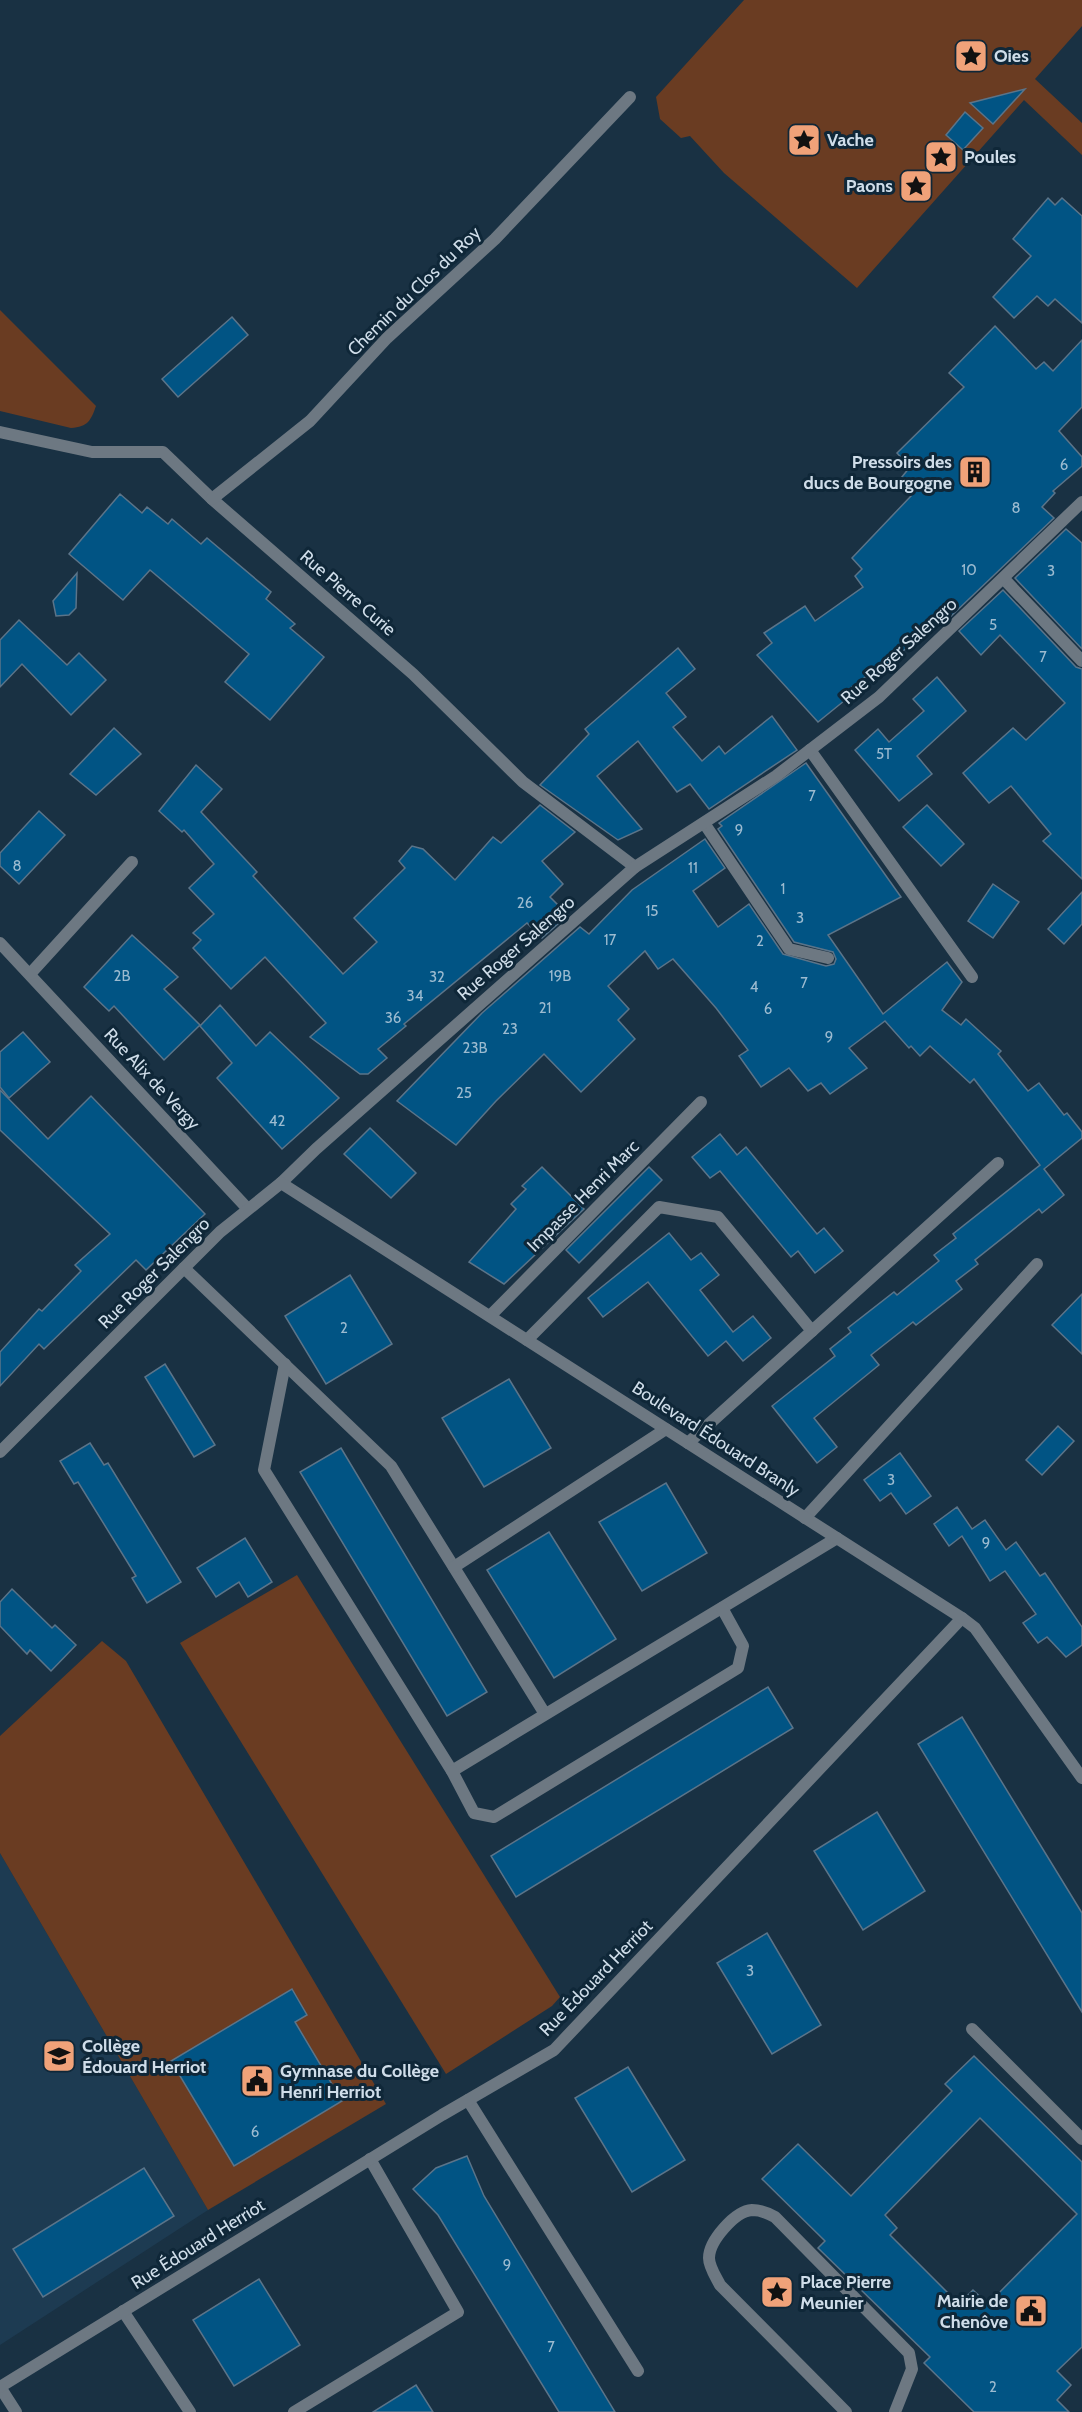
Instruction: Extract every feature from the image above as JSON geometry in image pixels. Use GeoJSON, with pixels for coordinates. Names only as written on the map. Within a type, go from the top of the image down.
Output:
{"type":"FeatureCollection","features":[{"type":"Feature","properties":{"kind":"street","name":"Chemin du Clos du Roy"},"geometry":{"type":"LineString","coordinates":[[212,499],[310,422],[387,338],[495,239],[630,97]]}},
{"type":"Feature","properties":{"kind":"street","name":"Rue Pierre Curie"},"geometry":{"type":"LineString","coordinates":[[0,432],[92,452],[163,452],[212,499],[413,674],[523,782],[635,867]]}},
{"type":"Feature","properties":{"kind":"street","name":"Rue Roger Salengro"},"geometry":{"type":"LineString","coordinates":[[0,1452],[247,1208],[282,1183],[316,1149],[635,867],[776,776],[879,697],[1082,502]]}},
{"type":"Feature","properties":{"kind":"street"},"geometry":{"type":"LineString","coordinates":[[1004,579],[1082,661]]}},
{"type":"Feature","properties":{"kind":"street"},"geometry":{"type":"LineString","coordinates":[[810,750],[972,977]]}},
{"type":"Feature","properties":{"kind":"street"},"geometry":{"type":"LineString","coordinates":[[704,823],[789,949],[828,958]]}},
{"type":"Feature","properties":{"kind":"street"},"geometry":{"type":"LineString","coordinates":[[30,974],[132,862]]}},
{"type":"Feature","properties":{"kind":"street","name":"Rue Alix de Vergy"},"geometry":{"type":"LineString","coordinates":[[0,943],[247,1208]]}},
{"type":"Feature","properties":{"kind":"street","name":"Impasse Henri Marc"},"geometry":{"type":"LineString","coordinates":[[490,1316],[701,1102]]}},
{"type":"Feature","properties":{"kind":"street"},"geometry":{"type":"LineString","coordinates":[[688,1443],[998,1163]]}},
{"type":"Feature","properties":{"kind":"street","name":"Boulevard Édouard Branly"},"geometry":{"type":"LineString","coordinates":[[282,1183],[962,1618],[975,1628],[1082,1779]]}},
{"type":"Feature","properties":{"kind":"street"},"geometry":{"type":"LineString","coordinates":[[527,1340],[659,1207],[718,1217],[812,1331]]}},
{"type":"Feature","properties":{"kind":"street"},"geometry":{"type":"LineString","coordinates":[[806,1518],[1036,1264]]}},
{"type":"Feature","properties":{"kind":"street"},"geometry":{"type":"LineString","coordinates":[[184,1268],[391,1466],[545,1714]]}},
{"type":"Feature","properties":{"kind":"street"},"geometry":{"type":"LineString","coordinates":[[285,1364],[264,1470],[452,1771],[474,1813],[494,1817],[738,1668],[743,1646],[722,1608]]}},
{"type":"Feature","properties":{"kind":"street"},"geometry":{"type":"LineString","coordinates":[[454,1567],[666,1429]]}},
{"type":"Feature","properties":{"kind":"street"},"geometry":{"type":"LineString","coordinates":[[452,1771],[837,1538]]}},
{"type":"Feature","properties":{"kind":"street","name":"Rue Édouard Herriot"},"geometry":{"type":"LineString","coordinates":[[0,2387],[370,2159],[554,2050],[962,1618]]}},
{"type":"Feature","properties":{"kind":"street"},"geometry":{"type":"LineString","coordinates":[[972,2029],[1082,2139]]}},
{"type":"Feature","properties":{"kind":"street"},"geometry":{"type":"LineString","coordinates":[[468,2100],[638,2371]]}},
{"type":"Feature","properties":{"kind":"street"},"geometry":{"type":"LineString","coordinates":[[294,2412],[458,2312],[370,2159]]}},
{"type":"Feature","properties":{"kind":"street"},"geometry":{"type":"LineString","coordinates":[[846,2412],[720,2284],[711,2267],[709,2257],[716,2238],[743,2212],[759,2211],[775,2217],[909,2353],[912,2369],[895,2412]]}},
{"type":"Feature","properties":{"kind":"street"},"geometry":{"type":"LineString","coordinates":[[123,2311],[190,2412]]}},
{"type":"Feature","properties":{"kind":"street"},"geometry":{"type":"LineString","coordinates":[[0,2387],[16,2412]]}},
{"type":"Feature","properties":{"kind":"shaded area"},"geometry":{"type":"Polygon","coordinates":[[[744,0],[1082,0],[1082,26],[1035,79],[1082,123],[1082,155],[1024,100],[857,288],[724,173],[690,136],[681,138],[660,119],[656,97],[744,0]]]}},
{"type":"Feature","properties":{"kind":"shaded area"},"geometry":{"type":"Polygon","coordinates":[[[0,310],[96,406],[85,424],[71,428],[0,411],[0,310]]]}},
{"type":"Feature","properties":{"kind":"shaded area"},"geometry":{"type":"Polygon","coordinates":[[[297,1575],[560,1997],[552,2006],[446,2074],[180,1643],[297,1575]]]}},
{"type":"Feature","properties":{"kind":"shaded area"},"geometry":{"type":"Polygon","coordinates":[[[102,1641],[126,1661],[386,2104],[208,2210],[0,1853],[0,1736],[102,1641]]]}},
{"type":"Feature","properties":{"kind":"shaded area","name":"Collège Édouard Herriot"},"geometry":{"type":"Polygon","coordinates":[[[0,1853],[208,2210],[0,2345],[0,1853]]]}},
{"type":"Feature","properties":{"kind":"building"},"geometry":{"type":"Polygon","coordinates":[[[1025,89],[993,124],[970,103],[1025,89]]]}},
{"type":"Feature","properties":{"kind":"building"},"geometry":{"type":"Polygon","coordinates":[[[965,112],[983,128],[963,150],[946,135],[965,112]]]}},
{"type":"Feature","properties":{"kind":"building"},"geometry":{"type":"Polygon","coordinates":[[[1048,198],[1055,205],[1062,198],[1082,216],[1082,323],[1055,299],[1048,306],[1037,296],[1014,318],[993,297],[1031,256],[1013,239],[1048,198]]]}},
{"type":"Feature","properties":{"kind":"building"},"geometry":{"type":"Polygon","coordinates":[[[232,317],[248,335],[178,397],[162,379],[232,317]]]}},
{"type":"Feature","properties":{"kind":"building"},"geometry":{"type":"Polygon","coordinates":[[[995,326],[1036,369],[1044,362],[1053,371],[1082,340],[1082,407],[1059,431],[1082,457],[1082,466],[1053,491],[1055,493],[1042,507],[1054,518],[948,619],[942,613],[894,660],[893,667],[876,669],[840,696],[844,701],[818,722],[757,655],[772,643],[764,633],[805,606],[815,621],[863,587],[855,576],[862,569],[852,558],[911,496],[897,483],[910,467],[897,453],[964,387],[949,373],[995,326]]]}},
{"type":"Feature","properties":{"kind":"building"},"geometry":{"type":"Polygon","coordinates":[[[120,494],[142,513],[147,507],[168,524],[172,519],[201,544],[207,538],[271,592],[266,599],[295,624],[290,628],[324,657],[270,720],[225,682],[249,654],[150,570],[123,600],[69,554],[120,494]]]}},
{"type":"Feature","properties":{"kind":"building"},"geometry":{"type":"Polygon","coordinates":[[[1066,529],[1082,543],[1082,649],[1015,578],[1066,529]]]}},
{"type":"Feature","properties":{"kind":"building"},"geometry":{"type":"Polygon","coordinates":[[[77,573],[76,608],[69,615],[56,616],[53,601],[77,573]]]}},
{"type":"Feature","properties":{"kind":"building"},"geometry":{"type":"Polygon","coordinates":[[[1003,590],[1076,667],[1082,669],[1082,879],[1043,841],[1051,834],[1011,786],[989,803],[963,773],[1013,728],[1026,740],[1065,703],[1000,635],[981,655],[959,631],[1003,590]]]}},
{"type":"Feature","properties":{"kind":"building"},"geometry":{"type":"Polygon","coordinates":[[[19,620],[67,665],[79,653],[106,680],[71,715],[22,664],[0,687],[0,640],[19,620]]]}},
{"type":"Feature","properties":{"kind":"building"},"geometry":{"type":"Polygon","coordinates":[[[678,648],[695,669],[666,693],[686,717],[673,727],[702,761],[719,746],[725,754],[772,716],[797,750],[709,809],[690,784],[677,792],[638,741],[597,776],[642,829],[618,840],[540,785],[589,734],[585,729],[678,648]]]}},
{"type":"Feature","properties":{"kind":"building"},"geometry":{"type":"Polygon","coordinates":[[[937,677],[966,711],[917,756],[932,774],[899,801],[855,750],[878,729],[889,742],[924,711],[913,699],[937,677]]]}},
{"type":"Feature","properties":{"kind":"building"},"geometry":{"type":"Polygon","coordinates":[[[114,728],[141,754],[96,795],[70,774],[114,728]]]}},
{"type":"Feature","properties":{"kind":"building"},"geometry":{"type":"Polygon","coordinates":[[[806,763],[901,897],[828,935],[883,1014],[947,962],[962,982],[942,1010],[961,1025],[966,1019],[1001,1051],[998,1054],[1028,1091],[1039,1083],[1064,1115],[1067,1113],[1082,1132],[1082,1138],[1044,1169],[1064,1195],[1042,1213],[1039,1209],[975,1260],[978,1264],[956,1281],[962,1289],[916,1325],[913,1322],[871,1355],[879,1365],[814,1418],[837,1447],[817,1463],[772,1406],[835,1356],[830,1349],[851,1332],[848,1328],[894,1292],[897,1295],[939,1261],[934,1255],[956,1238],[953,1234],[1040,1165],[974,1079],[970,1083],[930,1046],[920,1056],[911,1046],[909,1048],[885,1021],[849,1048],[867,1068],[830,1094],[821,1083],[808,1091],[789,1068],[761,1087],[739,1056],[748,1050],[716,1008],[673,959],[658,969],[645,951],[608,986],[629,1009],[618,1020],[635,1039],[581,1092],[544,1054],[496,1101],[456,1145],[397,1101],[482,1013],[580,927],[589,934],[632,890],[705,839],[725,868],[693,891],[718,927],[749,904],[783,954],[826,966],[834,964],[836,959],[833,952],[794,942],[718,829],[722,826],[719,823],[806,763]]]}},
{"type":"Feature","properties":{"kind":"building"},"geometry":{"type":"Polygon","coordinates":[[[196,765],[222,789],[201,812],[257,872],[253,876],[343,974],[377,942],[354,918],[405,868],[399,861],[412,846],[423,849],[455,880],[493,837],[501,843],[540,805],[575,832],[542,861],[563,884],[550,897],[568,915],[542,938],[527,923],[404,1024],[406,1026],[378,1049],[387,1058],[368,1074],[360,1074],[310,1037],[326,1023],[265,957],[231,989],[193,948],[201,940],[193,933],[214,914],[189,888],[214,864],[184,830],[182,832],[159,811],[196,765]]]}},
{"type":"Feature","properties":{"kind":"building"},"geometry":{"type":"Polygon","coordinates":[[[927,805],[964,844],[941,866],[903,827],[927,805]]]}},
{"type":"Feature","properties":{"kind":"building"},"geometry":{"type":"Polygon","coordinates":[[[39,811],[65,835],[19,884],[0,866],[0,853],[39,811]]]}},
{"type":"Feature","properties":{"kind":"building"},"geometry":{"type":"Polygon","coordinates":[[[993,884],[1019,902],[993,938],[968,921],[993,884]]]}},
{"type":"Feature","properties":{"kind":"building"},"geometry":{"type":"Polygon","coordinates":[[[1082,892],[1082,924],[1064,944],[1048,929],[1082,892]]]}},
{"type":"Feature","properties":{"kind":"building"},"geometry":{"type":"Polygon","coordinates":[[[132,935],[178,977],[164,989],[200,1025],[164,1060],[114,1006],[109,1011],[84,987],[132,935]]]}},
{"type":"Feature","properties":{"kind":"building"},"geometry":{"type":"Polygon","coordinates":[[[220,1005],[256,1046],[270,1032],[339,1098],[282,1149],[217,1078],[232,1063],[200,1026],[220,1005]]]}},
{"type":"Feature","properties":{"kind":"building"},"geometry":{"type":"Polygon","coordinates":[[[23,1032],[50,1062],[9,1098],[0,1087],[0,1052],[23,1032]]]}},
{"type":"Feature","properties":{"kind":"building"},"geometry":{"type":"Polygon","coordinates":[[[0,1090],[48,1139],[91,1096],[205,1214],[146,1270],[136,1260],[44,1349],[39,1344],[0,1386],[0,1352],[39,1309],[42,1311],[81,1271],[75,1265],[110,1234],[0,1130],[0,1090]]]}},
{"type":"Feature","properties":{"kind":"building"},"geometry":{"type":"Polygon","coordinates":[[[370,1128],[416,1173],[391,1198],[344,1154],[370,1128]]]}},
{"type":"Feature","properties":{"kind":"building"},"geometry":{"type":"Polygon","coordinates":[[[720,1134],[737,1155],[746,1147],[817,1234],[824,1228],[843,1251],[815,1273],[798,1251],[791,1257],[720,1171],[710,1178],[692,1157],[720,1134]]]}},
{"type":"Feature","properties":{"kind":"building"},"geometry":{"type":"Polygon","coordinates":[[[542,1167],[584,1209],[504,1284],[469,1262],[516,1209],[511,1204],[526,1189],[522,1186],[542,1167]]]}},
{"type":"Feature","properties":{"kind":"building"},"geometry":{"type":"Polygon","coordinates":[[[649,1167],[662,1180],[579,1263],[566,1250],[649,1167]]]}},
{"type":"Feature","properties":{"kind":"building"},"geometry":{"type":"Polygon","coordinates":[[[669,1233],[691,1260],[701,1253],[719,1275],[700,1290],[733,1332],[753,1316],[771,1338],[743,1361],[726,1341],[708,1356],[648,1282],[603,1317],[588,1298],[669,1233]]]}},
{"type":"Feature","properties":{"kind":"building"},"geometry":{"type":"Polygon","coordinates":[[[350,1275],[392,1344],[326,1384],[285,1316],[350,1275]]]}},
{"type":"Feature","properties":{"kind":"building"},"geometry":{"type":"Polygon","coordinates":[[[1082,1294],[1082,1354],[1052,1325],[1082,1294]]]}},
{"type":"Feature","properties":{"kind":"building"},"geometry":{"type":"Polygon","coordinates":[[[165,1364],[215,1445],[194,1457],[145,1377],[165,1364]]]}},
{"type":"Feature","properties":{"kind":"building"},"geometry":{"type":"Polygon","coordinates":[[[509,1379],[551,1448],[484,1487],[442,1418],[509,1379]]]}},
{"type":"Feature","properties":{"kind":"building"},"geometry":{"type":"Polygon","coordinates":[[[1058,1426],[1074,1441],[1042,1475],[1026,1460],[1058,1426]]]}},
{"type":"Feature","properties":{"kind":"building"},"geometry":{"type":"Polygon","coordinates":[[[90,1443],[104,1465],[108,1463],[181,1582],[147,1603],[132,1578],[136,1576],[78,1482],[74,1484],[60,1461],[90,1443]]]}},
{"type":"Feature","properties":{"kind":"building"},"geometry":{"type":"Polygon","coordinates":[[[341,1448],[487,1692],[447,1716],[300,1472],[341,1448]]]}},
{"type":"Feature","properties":{"kind":"building"},"geometry":{"type":"Polygon","coordinates":[[[900,1453],[931,1496],[906,1514],[891,1493],[880,1501],[864,1480],[900,1453]]]}},
{"type":"Feature","properties":{"kind":"building"},"geometry":{"type":"Polygon","coordinates":[[[666,1483],[707,1553],[642,1591],[599,1522],[666,1483]]]}},
{"type":"Feature","properties":{"kind":"building"},"geometry":{"type":"Polygon","coordinates":[[[957,1507],[972,1529],[985,1520],[1006,1550],[1016,1542],[1040,1576],[1045,1573],[1082,1627],[1082,1645],[1066,1657],[1047,1637],[1038,1643],[1023,1623],[1036,1614],[1005,1571],[990,1581],[962,1536],[949,1546],[934,1524],[957,1507]]]}},
{"type":"Feature","properties":{"kind":"building"},"geometry":{"type":"Polygon","coordinates":[[[549,1532],[616,1639],[554,1678],[487,1570],[549,1532]]]}},
{"type":"Feature","properties":{"kind":"building"},"geometry":{"type":"Polygon","coordinates":[[[245,1538],[272,1582],[248,1597],[239,1582],[216,1597],[197,1568],[245,1538]]]}},
{"type":"Feature","properties":{"kind":"building"},"geometry":{"type":"Polygon","coordinates":[[[12,1589],[52,1628],[55,1625],[76,1645],[51,1671],[30,1650],[27,1654],[0,1626],[0,1602],[12,1589]]]}},
{"type":"Feature","properties":{"kind":"building"},"geometry":{"type":"Polygon","coordinates":[[[768,1687],[793,1728],[516,1897],[491,1856],[768,1687]]]}},
{"type":"Feature","properties":{"kind":"building"},"geometry":{"type":"Polygon","coordinates":[[[962,1717],[1082,1913],[1082,2012],[918,1744],[962,1717]]]}},
{"type":"Feature","properties":{"kind":"building"},"geometry":{"type":"Polygon","coordinates":[[[877,1812],[925,1891],[863,1930],[814,1851],[877,1812]]]}},
{"type":"Feature","properties":{"kind":"building"},"geometry":{"type":"Polygon","coordinates":[[[767,1933],[821,2025],[772,2054],[717,1963],[767,1933]]]}},
{"type":"Feature","properties":{"kind":"building","name":"Gymnase du Collège Henri Herriot"},"geometry":{"type":"Polygon","coordinates":[[[292,1989],[307,2015],[295,2022],[342,2101],[234,2166],[171,2061],[292,1989]]]}},
{"type":"Feature","properties":{"kind":"building"},"geometry":{"type":"Polygon","coordinates":[[[974,2056],[1082,2162],[1082,2347],[1057,2371],[1071,2385],[1057,2400],[1069,2412],[974,2412],[924,2363],[930,2357],[818,2248],[825,2241],[762,2179],[798,2144],[851,2196],[952,2091],[945,2084],[974,2056]],[[980,2118],[885,2215],[897,2228],[890,2235],[959,2304],[973,2290],[988,2304],[1077,2214],[980,2118]]]}},
{"type":"Feature","properties":{"kind":"building"},"geometry":{"type":"Polygon","coordinates":[[[628,2067],[685,2160],[632,2192],[575,2098],[628,2067]]]}},
{"type":"Feature","properties":{"kind":"building"},"geometry":{"type":"Polygon","coordinates":[[[467,2156],[484,2196],[615,2412],[559,2412],[438,2215],[413,2189],[436,2168],[467,2156]]]}},
{"type":"Feature","properties":{"kind":"building"},"geometry":{"type":"Polygon","coordinates":[[[144,2168],[174,2216],[43,2297],[13,2249],[144,2168]]]}},
{"type":"Feature","properties":{"kind":"building"},"geometry":{"type":"Polygon","coordinates":[[[259,2279],[300,2345],[234,2386],[193,2320],[259,2279]]]}},
{"type":"Feature","properties":{"kind":"building"},"geometry":{"type":"Polygon","coordinates":[[[416,2385],[433,2412],[373,2412],[416,2385]]]}},
{"type":"Feature","properties":{"kind":"place","name":"Oies"},"geometry":{"type":"Point","coordinates":[971,56]}},
{"type":"Feature","properties":{"kind":"place","name":"Vache"},"geometry":{"type":"Point","coordinates":[804,140]}},
{"type":"Feature","properties":{"kind":"place","name":"Poules"},"geometry":{"type":"Point","coordinates":[941,157]}},
{"type":"Feature","properties":{"kind":"place","name":"Paons"},"geometry":{"type":"Point","coordinates":[916,186]}},
{"type":"Feature","properties":{"kind":"place","name":"Pressoirs des ducs de Bourgogne"},"geometry":{"type":"Point","coordinates":[975,472]}},
{"type":"Feature","properties":{"kind":"place","name":"Collège Édouard Herriot"},"geometry":{"type":"Point","coordinates":[59,2056]}},
{"type":"Feature","properties":{"kind":"place","name":"Gymnase du Collège Henri Herriot"},"geometry":{"type":"Point","coordinates":[257,2081]}},
{"type":"Feature","properties":{"kind":"place","name":"Place Pierre Meunier"},"geometry":{"type":"Point","coordinates":[777,2292]}},
{"type":"Feature","properties":{"kind":"place","name":"Mairie de Chenôve"},"geometry":{"type":"Point","coordinates":[1031,2311]}}]}
